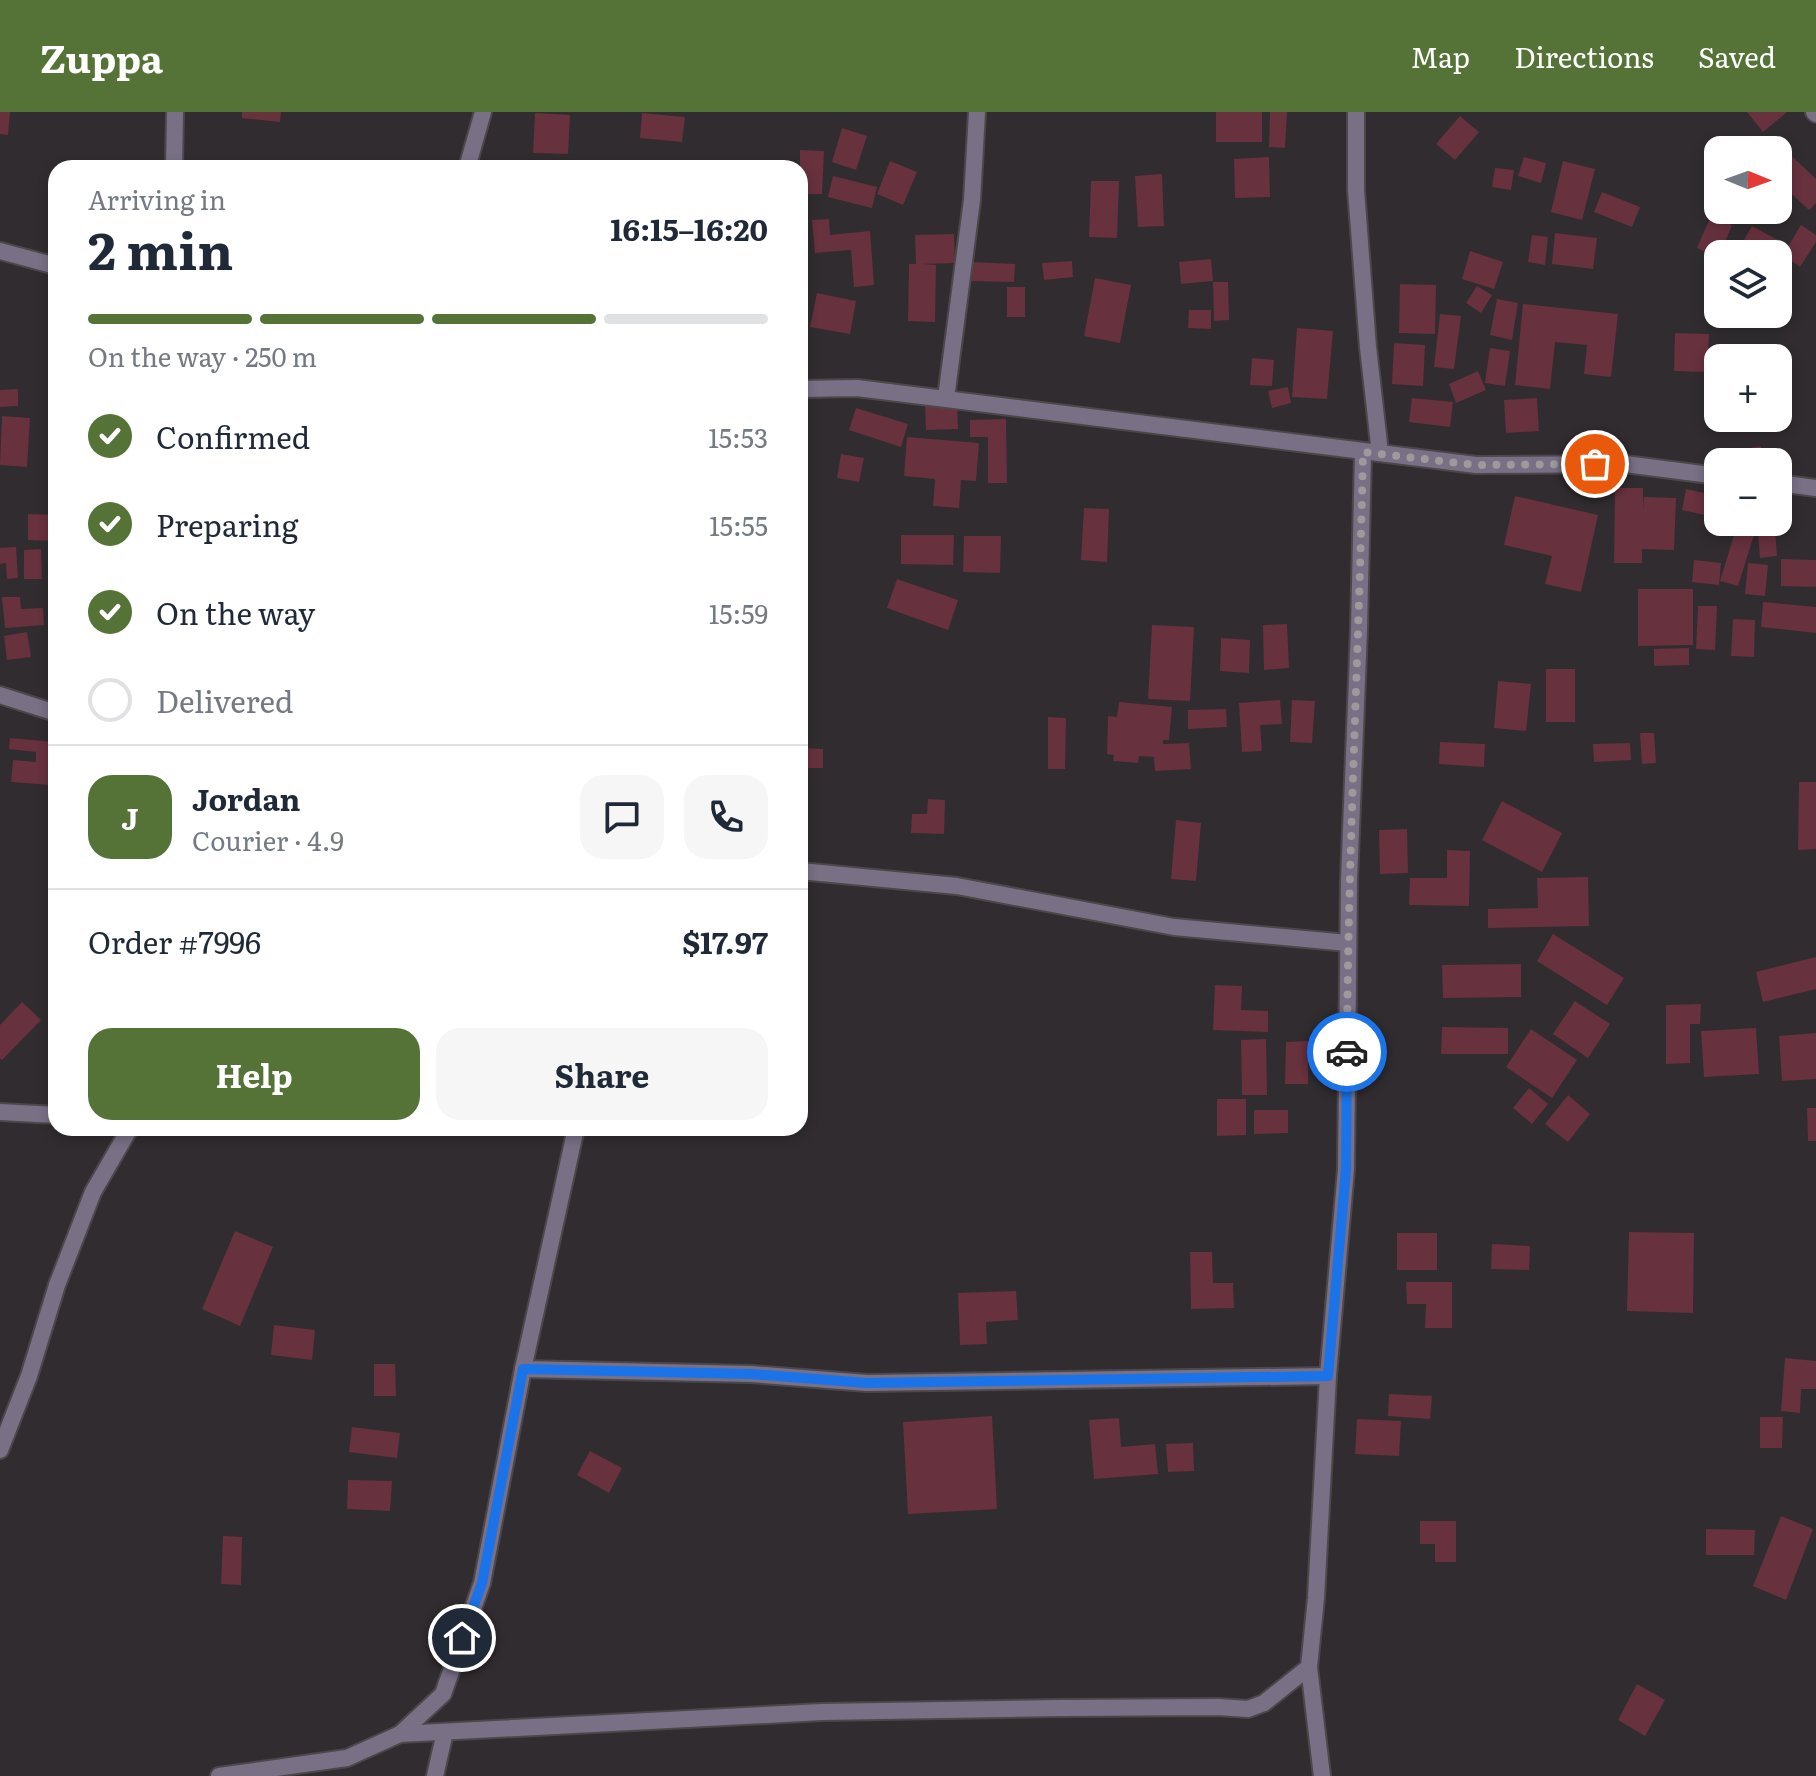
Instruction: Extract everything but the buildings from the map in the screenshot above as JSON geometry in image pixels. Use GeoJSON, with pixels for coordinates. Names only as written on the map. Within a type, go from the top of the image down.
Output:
{"type":"FeatureCollection","features":[{"type":"Feature","properties":{"kind":"street"},"geometry":{"type":"LineString","coordinates":[[174,160],[175,112]]}},
{"type":"Feature","properties":{"kind":"street"},"geometry":{"type":"LineString","coordinates":[[469,160],[483,112]]}},
{"type":"Feature","properties":{"kind":"street"},"geometry":{"type":"LineString","coordinates":[[946,398],[972,200],[977,112]]}},
{"type":"Feature","properties":{"kind":"street"},"geometry":{"type":"LineString","coordinates":[[1322,1776],[1309,1667],[1316,1598],[1328,1376],[1346,1169],[1348,943],[1372,453],[1368,347],[1356,190],[1356,112]]}},
{"type":"Feature","properties":{"kind":"street"},"geometry":{"type":"LineString","coordinates":[[0,251],[48,264]]}},
{"type":"Feature","properties":{"kind":"street"},"geometry":{"type":"LineString","coordinates":[[808,389],[857,388],[946,398],[1476,465],[1625,464],[1704,474]]}},
{"type":"Feature","properties":{"kind":"street"},"geometry":{"type":"LineString","coordinates":[[1792,485],[1816,488]]}},
{"type":"Feature","properties":{"kind":"street"},"geometry":{"type":"LineString","coordinates":[[0,695],[48,710]]}},
{"type":"Feature","properties":{"kind":"street"},"geometry":{"type":"LineString","coordinates":[[808,872],[957,886],[1174,927],[1348,943]]}},
{"type":"Feature","properties":{"kind":"street"},"geometry":{"type":"LineString","coordinates":[[0,1112],[48,1115]]}},
{"type":"Feature","properties":{"kind":"street"},"geometry":{"type":"LineString","coordinates":[[0,1450],[93,1192],[125,1136]]}},
{"type":"Feature","properties":{"kind":"street"},"geometry":{"type":"LineString","coordinates":[[219,1776],[347,1758],[400,1734],[443,1694],[482,1583],[523,1369],[574,1136]]}},
{"type":"Feature","properties":{"kind":"street"},"geometry":{"type":"LineString","coordinates":[[523,1369],[751,1374],[867,1383],[1328,1376]]}},
{"type":"Feature","properties":{"kind":"street"},"geometry":{"type":"LineString","coordinates":[[400,1734],[822,1712],[1248,1709],[1264,1703],[1309,1667]]}},
{"type":"Feature","properties":{"kind":"street"},"geometry":{"type":"LineString","coordinates":[[435,1776],[445,1732]]}},
{"type":"Feature","properties":{"kind":"way so far"},"geometry":{"type":"LineString","coordinates":[[1347,1052],[1349,881],[1363,452],[1476,465],[1595,464]]}},
{"type":"Feature","properties":{"kind":"route"},"geometry":{"type":"LineString","coordinates":[[462,1638],[482,1583],[523,1369],[751,1374],[867,1383],[1328,1376],[1346,1169],[1347,1052]]}}]}
